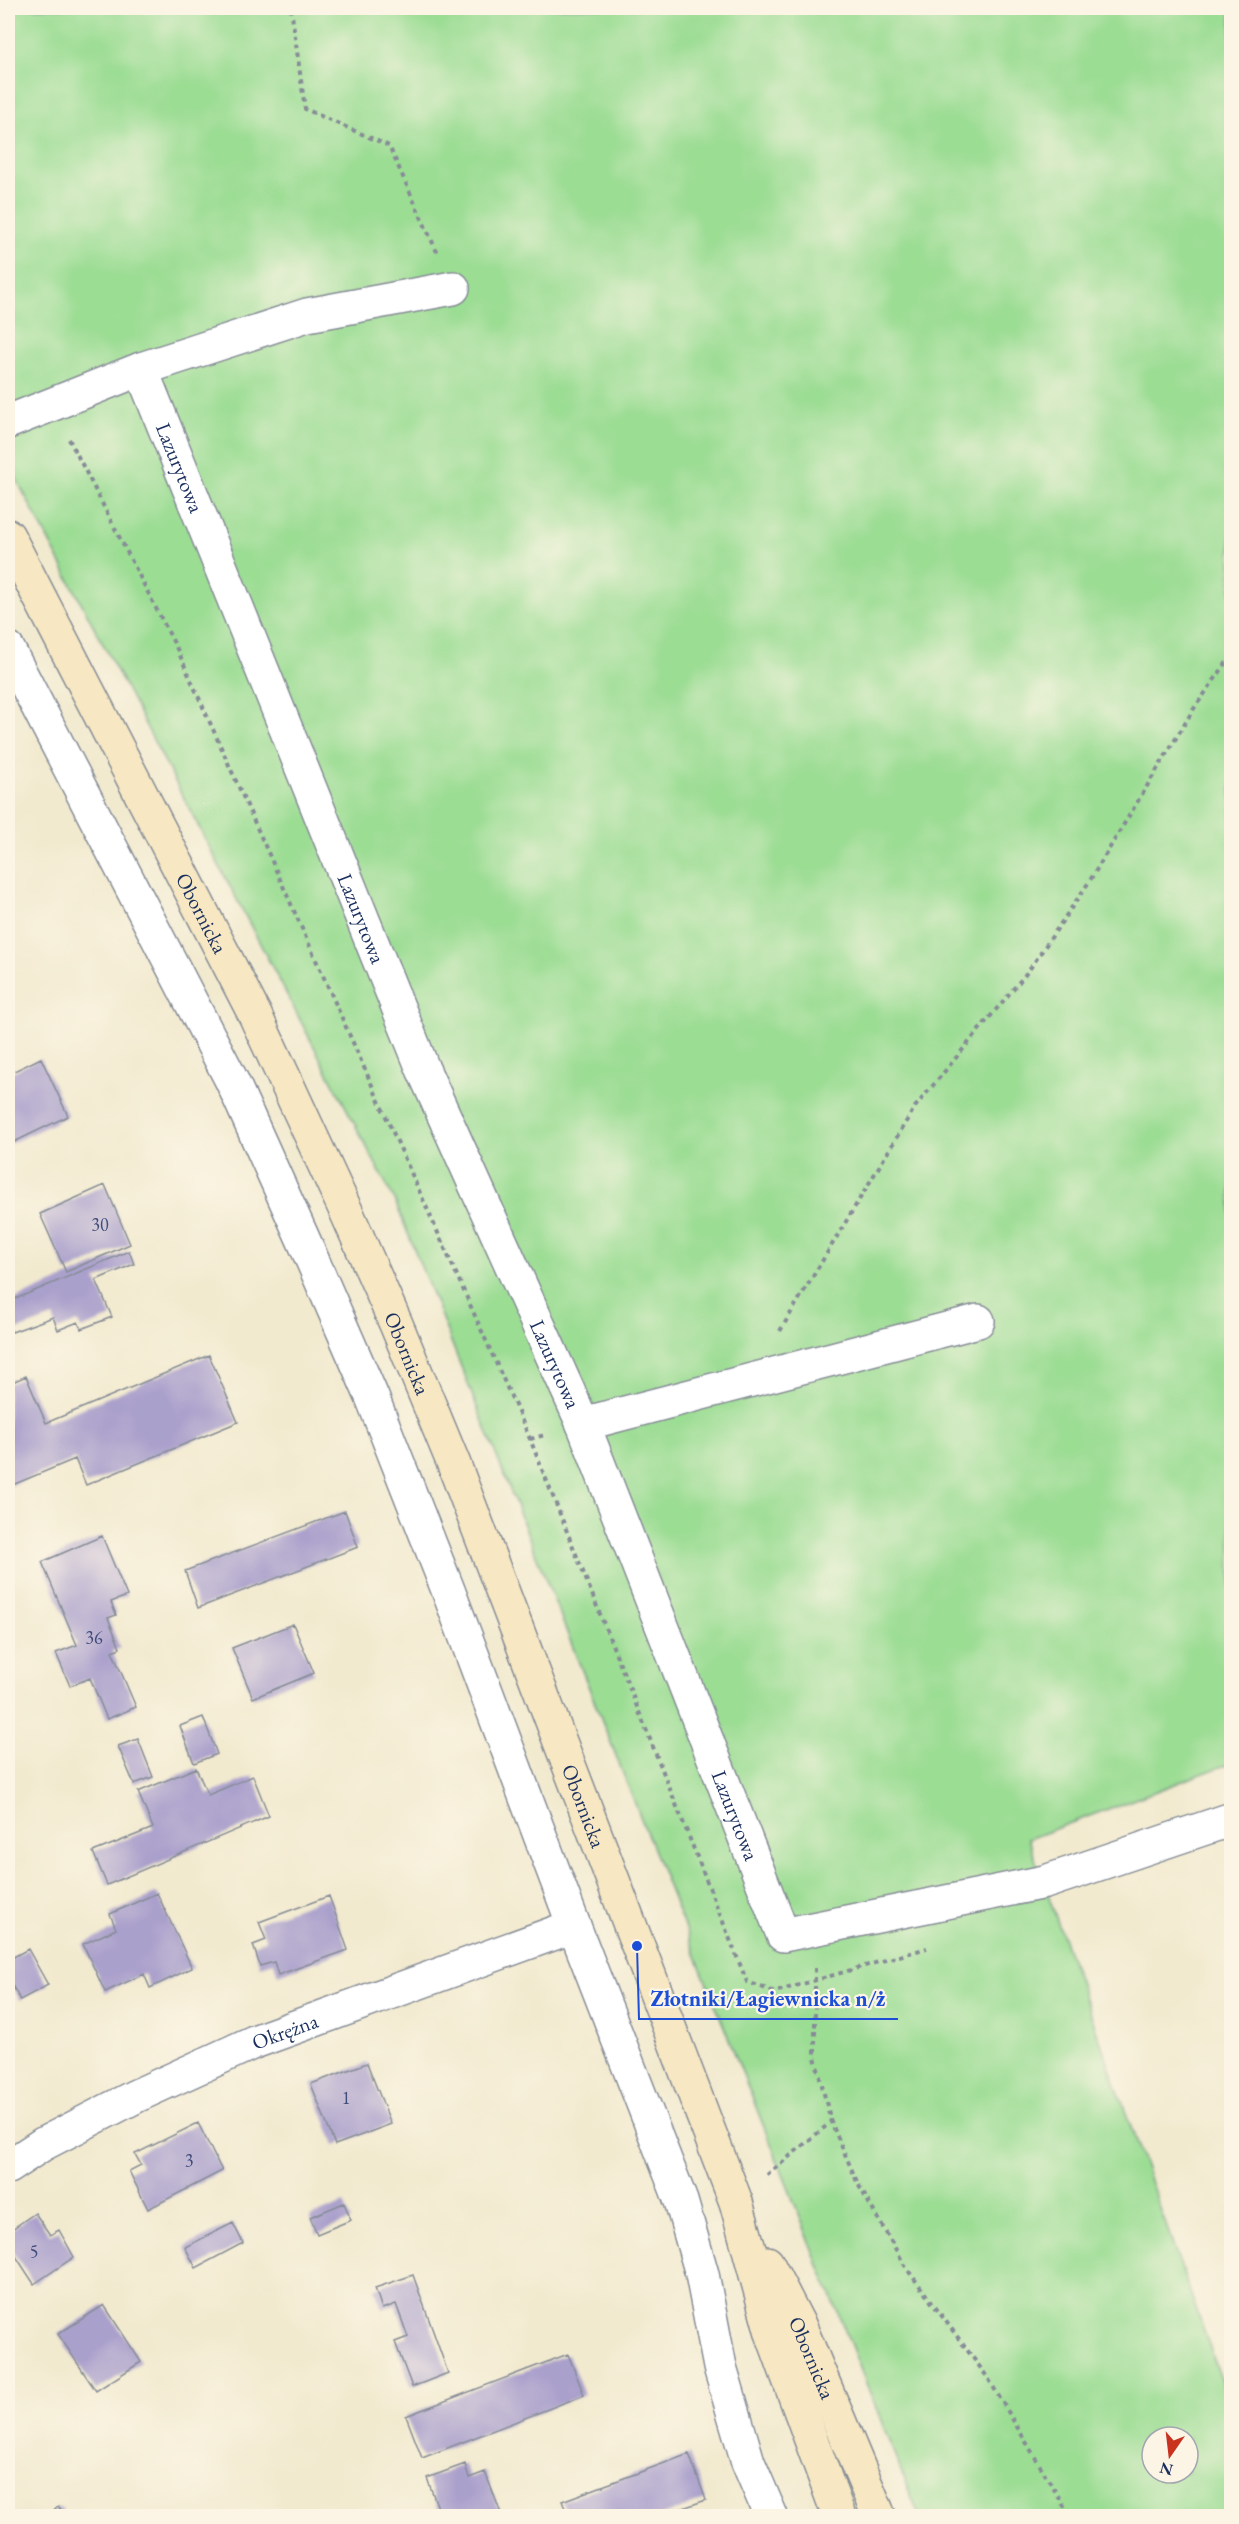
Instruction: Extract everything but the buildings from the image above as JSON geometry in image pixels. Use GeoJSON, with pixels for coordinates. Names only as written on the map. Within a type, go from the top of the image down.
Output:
{"type":"FeatureCollection","features":[{"type":"Feature","properties":{"kind":"main road","name":"Obornicka"},"geometry":{"type":"LineString","coordinates":[[8,536],[255,1015],[373,1273],[453,1462],[736,2202],[772,2333],[839,2517]]}},
{"type":"Feature","properties":{"kind":"main road","name":"Obornicka"},"geometry":{"type":"LineString","coordinates":[[736,2202],[800,2327],[879,2517]]}},
{"type":"Feature","properties":{"kind":"street"},"geometry":{"type":"LineString","coordinates":[[8,422],[141,369],[307,315],[453,288]]}},
{"type":"Feature","properties":{"kind":"street","name":"Lazurytowa"},"geometry":{"type":"LineString","coordinates":[[141,369],[423,1069],[583,1424],[783,1935],[1045,1882],[1232,1819]]}},
{"type":"Feature","properties":{"kind":"street"},"geometry":{"type":"LineString","coordinates":[[8,649],[232,1081],[372,1396],[681,2200],[702,2274],[720,2367],[748,2462],[771,2517]]}},
{"type":"Feature","properties":{"kind":"street"},"geometry":{"type":"LineString","coordinates":[[583,1424],[978,1321]]}},
{"type":"Feature","properties":{"kind":"street","name":"Okrężna"},"geometry":{"type":"LineString","coordinates":[[8,2167],[43,2144],[115,2107],[254,2042],[574,1926]]}},
{"type":"Feature","properties":{"kind":"path"},"geometry":{"type":"LineString","coordinates":[[291,8],[304,109],[389,146],[453,288]]}},
{"type":"Feature","properties":{"kind":"path"},"geometry":{"type":"LineString","coordinates":[[750,1380],[915,1107],[1029,970],[1089,882],[1193,710],[1232,655]]}},
{"type":"Feature","properties":{"kind":"path"},"geometry":{"type":"LineString","coordinates":[[819,1928],[814,1981],[815,2057],[831,2122],[858,2184],[907,2269],[988,2378],[1070,2517]]}},
{"type":"Feature","properties":{"kind":"path"},"geometry":{"type":"LineString","coordinates":[[765,2177],[831,2122]]}},
{"type":"Feature","properties":{"kind":"green space"},"geometry":{"type":"Polygon","coordinates":[[[8,8],[1231,8],[1231,1763],[1028,1839],[1231,2407],[1231,2516],[919,2516],[395,1201],[8,463],[8,8]]]}},
{"type":"Feature","properties":{"kind":"place","name":"Złotniki/Łagiewnicka n/ż"},"geometry":{"type":"Point","coordinates":[637,1946]}}]}
